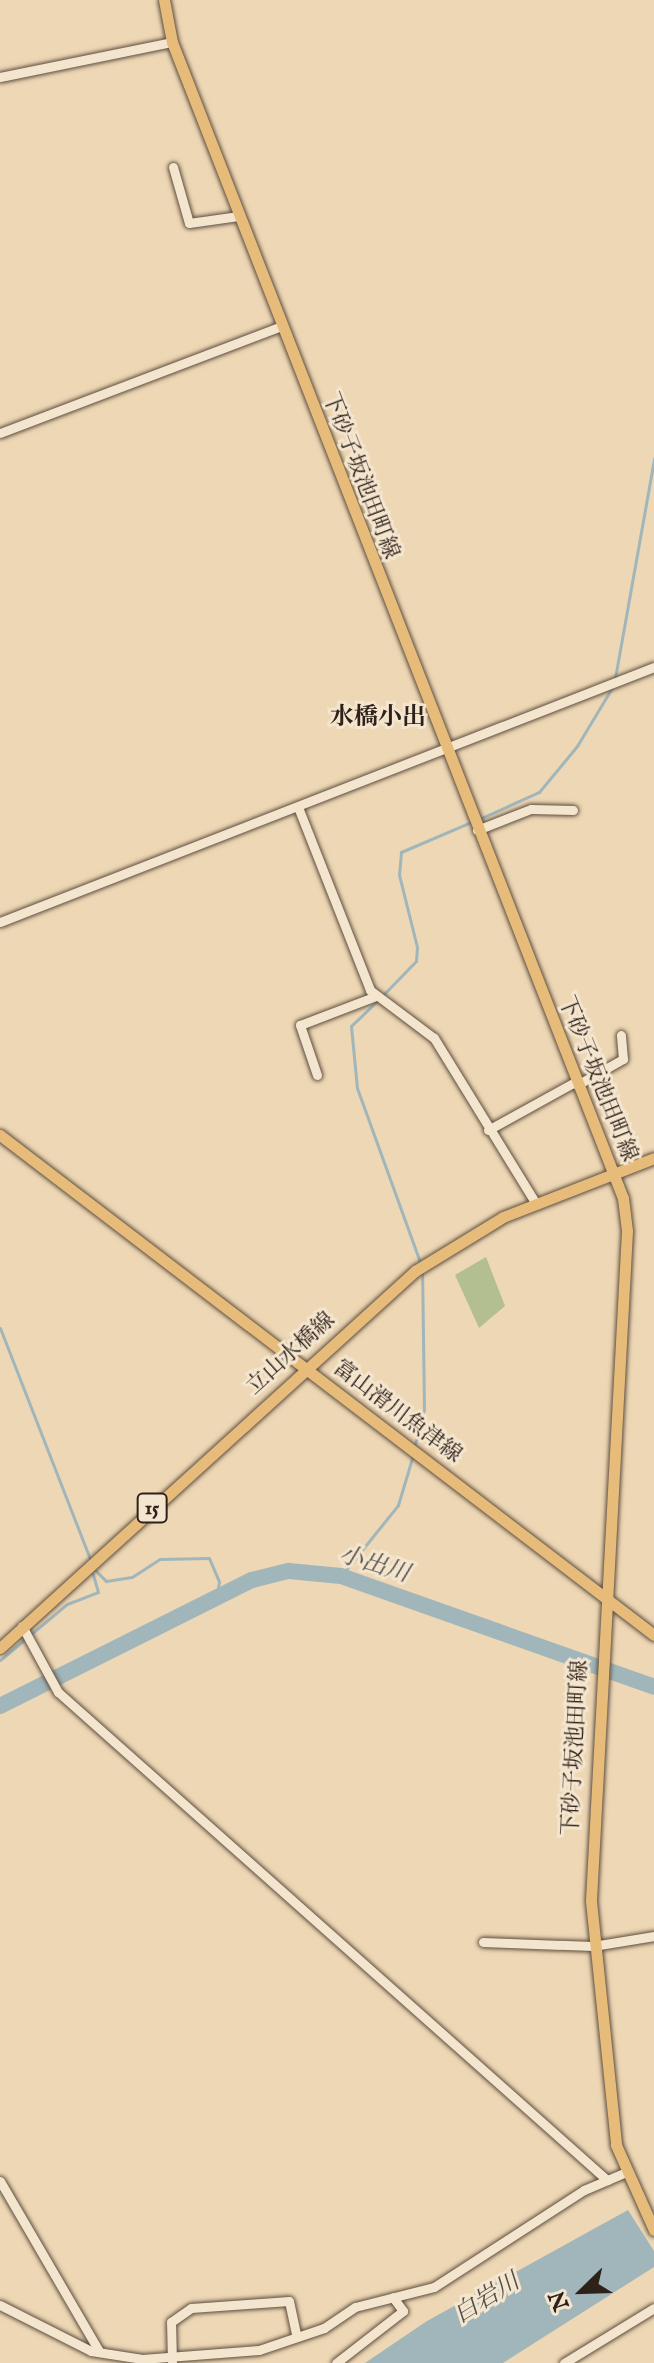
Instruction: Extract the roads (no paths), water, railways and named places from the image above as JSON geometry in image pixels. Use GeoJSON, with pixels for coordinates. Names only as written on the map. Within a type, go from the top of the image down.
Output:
{"type":"FeatureCollection","features":[{"type":"Feature","properties":{"kind":"main road","name":"下砂子坂池田町線"},"geometry":{"type":"LineString","coordinates":[[164,0],[172,42],[576,1084],[614,1173],[627,1231],[590,1863],[593,1946],[616,2145],[625,2176],[654,2230]]}},
{"type":"Feature","properties":{"kind":"main road","name":"富山滑川魚津線"},"geometry":{"type":"LineString","coordinates":[[0,1135],[423,1455],[654,1635]]}},
{"type":"Feature","properties":{"kind":"main road","name":"立山水橋線"},"geometry":{"type":"LineString","coordinates":[[0,1648],[415,1271],[535,1202],[654,1158]]}},
{"type":"Feature","properties":{"kind":"street"},"geometry":{"type":"LineString","coordinates":[[0,77],[172,42]]}},
{"type":"Feature","properties":{"kind":"street"},"geometry":{"type":"LineString","coordinates":[[173,167],[189,223],[239,216]]}},
{"type":"Feature","properties":{"kind":"street"},"geometry":{"type":"LineString","coordinates":[[0,433],[282,326]]}},
{"type":"Feature","properties":{"kind":"street"},"geometry":{"type":"LineString","coordinates":[[0,922],[654,667]]}},
{"type":"Feature","properties":{"kind":"street"},"geometry":{"type":"LineString","coordinates":[[298,807],[376,996],[434,1038],[535,1202]]}},
{"type":"Feature","properties":{"kind":"street"},"geometry":{"type":"LineString","coordinates":[[477,830],[531,809],[573,810]]}},
{"type":"Feature","properties":{"kind":"street"},"geometry":{"type":"LineString","coordinates":[[317,1075],[300,1025],[376,996]]}},
{"type":"Feature","properties":{"kind":"street"},"geometry":{"type":"LineString","coordinates":[[488,1130],[623,1059],[621,1035]]}},
{"type":"Feature","properties":{"kind":"street"},"geometry":{"type":"LineString","coordinates":[[22,1626],[58,1692],[607,2180]]}},
{"type":"Feature","properties":{"kind":"street"},"geometry":{"type":"LineString","coordinates":[[483,1942],[593,1946],[654,1936]]}},
{"type":"Feature","properties":{"kind":"street"},"geometry":{"type":"LineString","coordinates":[[0,2305],[99,2351],[142,2359],[172,2360],[259,2350],[296,2334],[324,2328],[355,2307],[434,2287],[607,2180],[625,2176]]}},
{"type":"Feature","properties":{"kind":"street"},"geometry":{"type":"LineString","coordinates":[[0,2181],[99,2351]]}},
{"type":"Feature","properties":{"kind":"street"},"geometry":{"type":"LineString","coordinates":[[336,2363],[403,2311],[393,2297]]}},
{"type":"Feature","properties":{"kind":"street"},"geometry":{"type":"LineString","coordinates":[[172,2360],[171,2322],[191,2308],[289,2301],[296,2334]]}},
{"type":"Feature","properties":{"kind":"street"},"geometry":{"type":"LineString","coordinates":[[564,2363],[654,2308]]}},
{"type":"Feature","properties":{"kind":"water","name":"白岩川"},"geometry":{"type":"Polygon","coordinates":[[[628,2210],[654,2251],[654,2267],[503,2363],[365,2363],[427,2321],[628,2210]]]}},
{"type":"Feature","properties":{"kind":"waterway"},"geometry":{"type":"LineString","coordinates":[[615,678],[654,458]]}},
{"type":"Feature","properties":{"kind":"waterway"},"geometry":{"type":"LineString","coordinates":[[479,819],[539,792],[577,746],[613,686]]}},
{"type":"Feature","properties":{"kind":"waterway"},"geometry":{"type":"LineString","coordinates":[[383,995],[416,961],[417,947],[399,875],[401,852],[471,822]]}},
{"type":"Feature","properties":{"kind":"waterway"},"geometry":{"type":"LineString","coordinates":[[378,1000],[351,1026],[357,1088],[421,1265]]}},
{"type":"Feature","properties":{"kind":"waterway"},"geometry":{"type":"LineString","coordinates":[[414,1448],[424,1409],[422,1273]]}},
{"type":"Feature","properties":{"kind":"waterway"},"geometry":{"type":"LineString","coordinates":[[0,1328],[90,1559]]}},
{"type":"Feature","properties":{"kind":"waterway"},"geometry":{"type":"LineString","coordinates":[[341,1576],[398,1505],[413,1455]]}},
{"type":"Feature","properties":{"kind":"waterway"},"geometry":{"type":"LineString","coordinates":[[92,1567],[106,1581],[132,1577],[160,1559],[209,1558],[219,1582],[216,1597]]}},
{"type":"Feature","properties":{"kind":"waterway","name":"小出川"},"geometry":{"type":"LineString","coordinates":[[0,1706],[252,1580],[289,1571],[341,1576],[654,1687]]}},
{"type":"Feature","properties":{"kind":"waterway"},"geometry":{"type":"LineString","coordinates":[[0,1660],[67,1604],[98,1592],[93,1574]]}},
{"type":"Feature","properties":{"kind":"district","name":"水橋小出"},"geometry":{"type":"Point","coordinates":[378,718]}}]}
